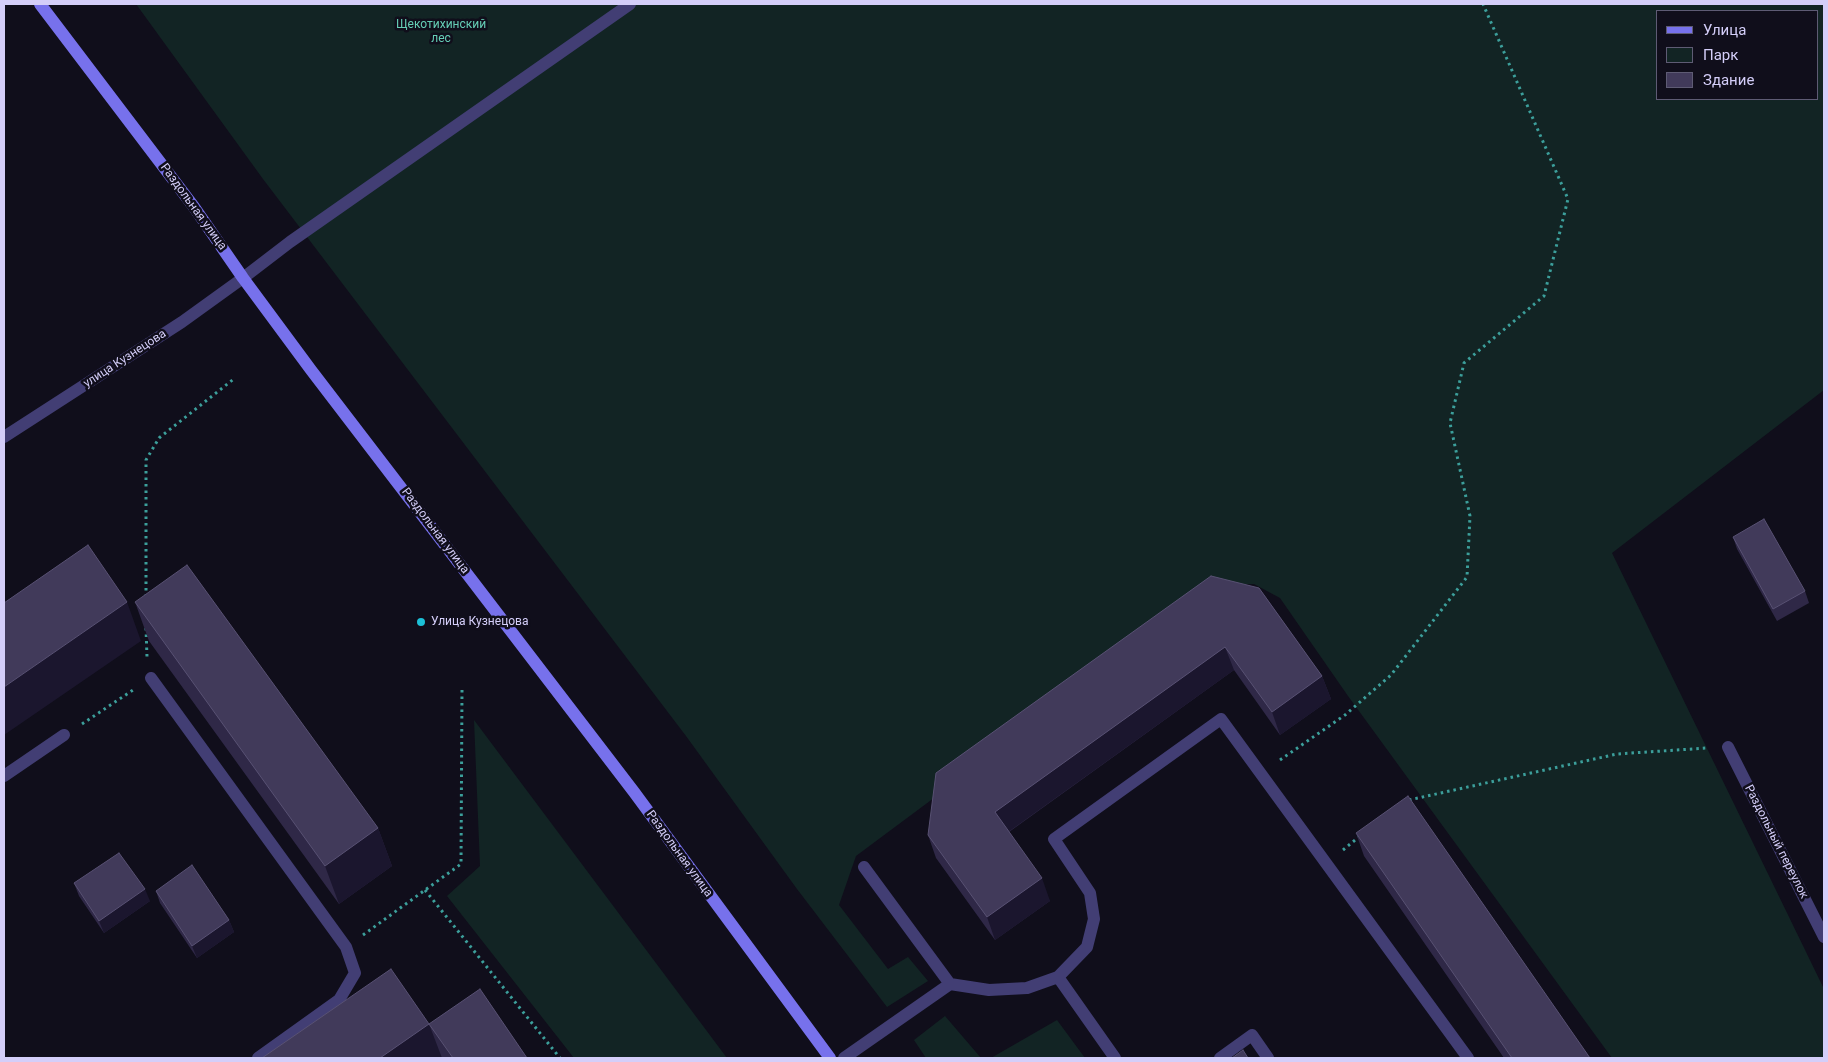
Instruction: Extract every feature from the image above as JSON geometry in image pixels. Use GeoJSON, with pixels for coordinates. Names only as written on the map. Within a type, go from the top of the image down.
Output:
{"type":"FeatureCollection","features":[{"type":"Feature","properties":{"kind":"main road","name":"Раздольная улица"},"geometry":{"type":"LineString","coordinates":[[40,4],[194,207],[243,278],[634,792],[830,1058]]}},
{"type":"Feature","properties":{"kind":"street","name":"улица Кузнецова"},"geometry":{"type":"LineString","coordinates":[[4,438],[182,322],[290,242],[630,4]]}},
{"type":"Feature","properties":{"kind":"street"},"geometry":{"type":"LineString","coordinates":[[151,678],[346,947],[355,973],[339,1000],[258,1058]]}},
{"type":"Feature","properties":{"kind":"street"},"geometry":{"type":"LineString","coordinates":[[844,1058],[950,984],[989,990],[1027,988],[1058,977],[1087,947],[1094,919],[1090,893],[1054,839],[1221,719],[1468,1058]]}},
{"type":"Feature","properties":{"kind":"street"},"geometry":{"type":"LineString","coordinates":[[4,776],[64,735]]}},
{"type":"Feature","properties":{"kind":"street","name":"Раздольный переулок"},"geometry":{"type":"LineString","coordinates":[[1728,747],[1824,938]]}},
{"type":"Feature","properties":{"kind":"street"},"geometry":{"type":"LineString","coordinates":[[864,867],[950,984]]}},
{"type":"Feature","properties":{"kind":"street"},"geometry":{"type":"LineString","coordinates":[[1058,977],[1115,1058]]}},
{"type":"Feature","properties":{"kind":"street"},"geometry":{"type":"LineString","coordinates":[[1220,1058],[1252,1035],[1268,1058]]}},
{"type":"Feature","properties":{"kind":"path"},"geometry":{"type":"LineString","coordinates":[[1261,773],[1345,715],[1391,675],[1467,577],[1470,516],[1450,423],[1464,363],[1544,296],[1568,200],[1482,4]]}},
{"type":"Feature","properties":{"kind":"path"},"geometry":{"type":"LineString","coordinates":[[146,605],[146,460],[159,438],[235,378]]}},
{"type":"Feature","properties":{"kind":"path"},"geometry":{"type":"LineString","coordinates":[[64,735],[151,678],[145,645],[146,625]]}},
{"type":"Feature","properties":{"kind":"path"},"geometry":{"type":"LineString","coordinates":[[346,947],[461,864],[462,690]]}},
{"type":"Feature","properties":{"kind":"path"},"geometry":{"type":"LineString","coordinates":[[1404,801],[1617,754],[1728,747]]}},
{"type":"Feature","properties":{"kind":"path"},"geometry":{"type":"LineString","coordinates":[[1326,863],[1365,832]]}},
{"type":"Feature","properties":{"kind":"path"},"geometry":{"type":"LineString","coordinates":[[425,890],[560,1058]]}},
{"type":"Feature","properties":{"kind":"green space","name":"Щекотихинский лес"},"geometry":{"type":"Polygon","coordinates":[[[136,4],[1824,4],[1824,390],[1612,553],[1824,989],[1824,1058],[1612,1058],[1348,696],[1280,598],[1254,584],[1220,585],[856,856],[839,905],[888,969],[908,957],[928,981],[887,1007],[797,889],[686,736],[263,179],[136,4]]]}},
{"type":"Feature","properties":{"kind":"green space"},"geometry":{"type":"Polygon","coordinates":[[[474,720],[727,1058],[574,1058],[447,896],[480,866],[474,720]]]}},
{"type":"Feature","properties":{"kind":"green space"},"geometry":{"type":"Polygon","coordinates":[[[945,1016],[981,1058],[926,1058],[914,1040],[945,1016]]]}},
{"type":"Feature","properties":{"kind":"green space"},"geometry":{"type":"Polygon","coordinates":[[[1057,1020],[1085,1058],[991,1058],[1057,1020]]]}},
{"type":"Feature","properties":{"kind":"building"},"geometry":{"type":"Polygon","coordinates":[[[1764,519],[1805,591],[1773,609],[1733,537],[1764,519]]]}},
{"type":"Feature","properties":{"kind":"building"},"geometry":{"type":"Polygon","coordinates":[[[88,545],[127,602],[4,687],[4,603],[88,545]]]}},
{"type":"Feature","properties":{"kind":"building"},"geometry":{"type":"Polygon","coordinates":[[[187,565],[378,828],[325,866],[135,602],[187,565]]]}},
{"type":"Feature","properties":{"kind":"building"},"geometry":{"type":"Polygon","coordinates":[[[1211,576],[1259,588],[1322,676],[1272,712],[1225,647],[995,812],[1042,878],[987,917],[928,835],[936,773],[1211,576]]]}},
{"type":"Feature","properties":{"kind":"building"},"geometry":{"type":"Polygon","coordinates":[[[1408,796],[1590,1058],[1512,1058],[1356,833],[1408,796]]]}},
{"type":"Feature","properties":{"kind":"building"},"geometry":{"type":"Polygon","coordinates":[[[119,853],[145,889],[99,921],[74,883],[119,853]]]}},
{"type":"Feature","properties":{"kind":"building"},"geometry":{"type":"Polygon","coordinates":[[[192,865],[229,920],[192,946],[156,891],[192,865]]]}},
{"type":"Feature","properties":{"kind":"building"},"geometry":{"type":"Polygon","coordinates":[[[391,969],[429,1024],[380,1058],[262,1058],[391,969]]]}},
{"type":"Feature","properties":{"kind":"building"},"geometry":{"type":"Polygon","coordinates":[[[480,989],[527,1058],[453,1058],[429,1024],[480,989]]]}},
{"type":"Feature","properties":{"kind":"building"},"geometry":{"type":"Polygon","coordinates":[[[1243,1050],[1248,1058],[1232,1058],[1243,1050]]]}},
{"type":"Feature","properties":{"kind":"place","name":"Улица Кузнецова"},"geometry":{"type":"Point","coordinates":[421,622]}}]}
